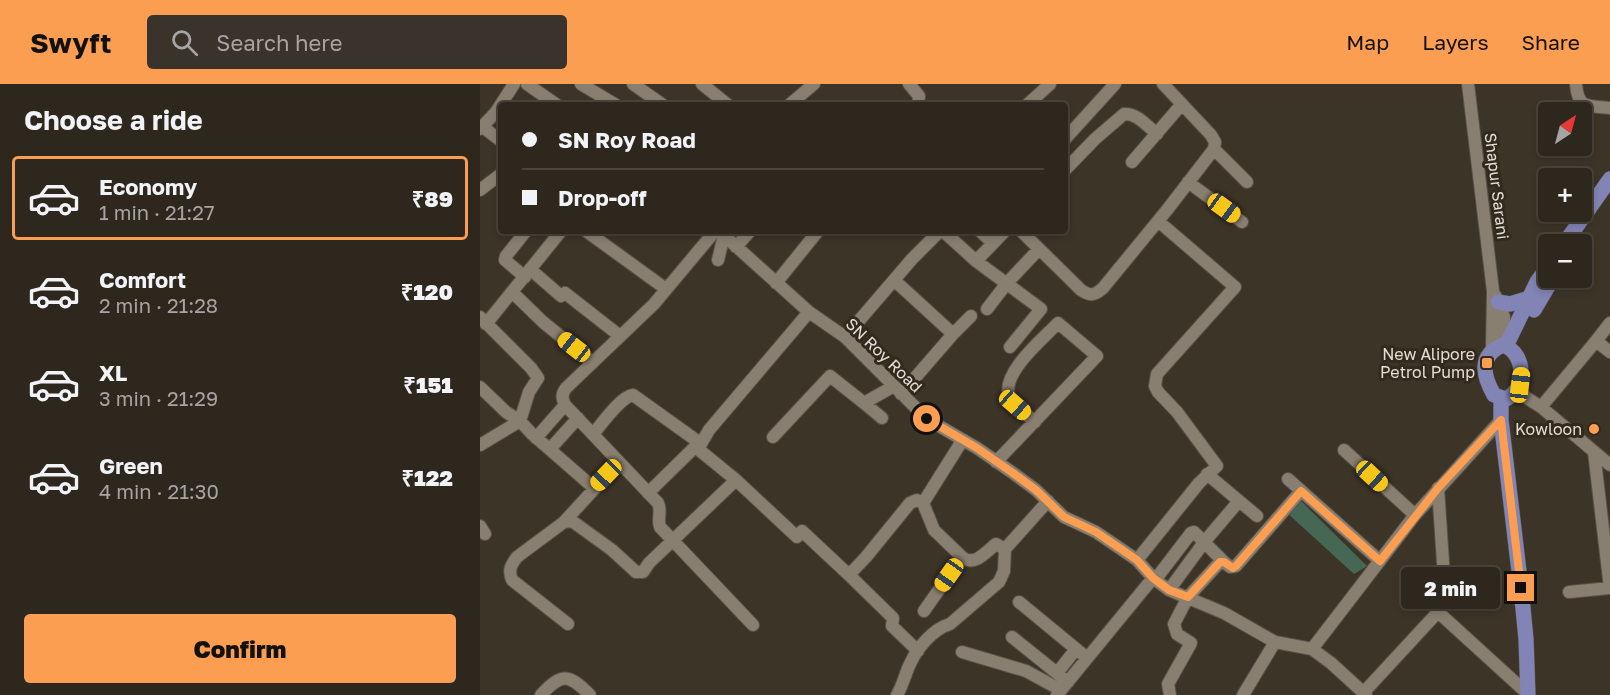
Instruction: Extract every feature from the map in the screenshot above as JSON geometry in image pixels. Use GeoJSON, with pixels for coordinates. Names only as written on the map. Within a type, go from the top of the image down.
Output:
{"type":"FeatureCollection","features":[{"type":"Feature","properties":{"kind":"main road"},"geometry":{"type":"LineString","coordinates":[[1571,234],[1610,179]]}},
{"type":"Feature","properties":{"kind":"main road"},"geometry":{"type":"LineString","coordinates":[[1583,234],[1610,197]]}},
{"type":"Feature","properties":{"kind":"main road"},"geometry":{"type":"LineString","coordinates":[[1503,348],[1530,298],[1539,288]]}},
{"type":"Feature","properties":{"kind":"main road"},"geometry":{"type":"LineString","coordinates":[[1503,348],[1519,360],[1521,372],[1520,385],[1506,399],[1494,395],[1487,383],[1485,370],[1487,356],[1503,348],[1542,288]]}},
{"type":"Feature","properties":{"kind":"main road"},"geometry":{"type":"LineString","coordinates":[[1496,297],[1510,304],[1530,298]]}},
{"type":"Feature","properties":{"kind":"main road"},"geometry":{"type":"LineString","coordinates":[[1501,399],[1501,420],[1526,639],[1528,695]]}},
{"type":"Feature","properties":{"kind":"street"},"geometry":{"type":"LineString","coordinates":[[502,102],[514,84]]}},
{"type":"Feature","properties":{"kind":"street"},"geometry":{"type":"LineString","coordinates":[[527,84],[553,102]]}},
{"type":"Feature","properties":{"kind":"street"},"geometry":{"type":"LineString","coordinates":[[581,84],[611,102]]}},
{"type":"Feature","properties":{"kind":"street"},"geometry":{"type":"LineString","coordinates":[[633,84],[659,102]]}},
{"type":"Feature","properties":{"kind":"street"},"geometry":{"type":"LineString","coordinates":[[702,84],[724,102]]}},
{"type":"Feature","properties":{"kind":"street"},"geometry":{"type":"LineString","coordinates":[[793,102],[814,84]]}},
{"type":"Feature","properties":{"kind":"street"},"geometry":{"type":"LineString","coordinates":[[909,84],[919,96],[918,102]]}},
{"type":"Feature","properties":{"kind":"street"},"geometry":{"type":"LineString","coordinates":[[1030,102],[1050,84]]}},
{"type":"Feature","properties":{"kind":"street"},"geometry":{"type":"LineString","coordinates":[[1068,136],[1115,84]]}},
{"type":"Feature","properties":{"kind":"street"},"geometry":{"type":"LineString","coordinates":[[1025,234],[1081,290],[1088,295],[1096,294],[1158,221],[1214,149],[1215,142],[1211,135],[1163,84]]}},
{"type":"Feature","properties":{"kind":"street","name":"Shapur Sarani"},"geometry":{"type":"LineString","coordinates":[[1468,84],[1496,297],[1504,317],[1503,348]]}},
{"type":"Feature","properties":{"kind":"street"},"geometry":{"type":"LineString","coordinates":[[1576,84],[1578,100],[1582,103],[1610,108]]}},
{"type":"Feature","properties":{"kind":"street"},"geometry":{"type":"LineString","coordinates":[[1132,162],[1182,104]]}},
{"type":"Feature","properties":{"kind":"street"},"geometry":{"type":"LineString","coordinates":[[498,109],[481,128],[498,139]]}},
{"type":"Feature","properties":{"kind":"street"},"geometry":{"type":"LineString","coordinates":[[1068,167],[1124,114],[1136,117],[1157,134]]}},
{"type":"Feature","properties":{"kind":"street"},"geometry":{"type":"LineString","coordinates":[[1214,149],[1247,182]]}},
{"type":"Feature","properties":{"kind":"street"},"geometry":{"type":"LineString","coordinates":[[480,190],[498,176]]}},
{"type":"Feature","properties":{"kind":"street"},"geometry":{"type":"LineString","coordinates":[[1188,182],[1242,222]]}},
{"type":"Feature","properties":{"kind":"street"},"geometry":{"type":"LineString","coordinates":[[1137,560],[1207,474],[1217,465],[1177,412],[1158,392],[1155,386],[1157,374],[1235,287],[1158,221]]}},
{"type":"Feature","properties":{"kind":"street"},"geometry":{"type":"LineString","coordinates":[[524,234],[505,260],[561,296],[565,293],[620,336]]}},
{"type":"Feature","properties":{"kind":"street"},"geometry":{"type":"LineString","coordinates":[[480,445],[520,422],[529,392],[538,378],[531,368],[483,321],[512,292],[559,234]]}},
{"type":"Feature","properties":{"kind":"street"},"geometry":{"type":"LineString","coordinates":[[590,234],[666,289]]}},
{"type":"Feature","properties":{"kind":"street"},"geometry":{"type":"LineString","coordinates":[[717,234],[666,289],[562,393],[562,398],[660,508],[658,522],[660,527],[753,625]]}},
{"type":"Feature","properties":{"kind":"street"},"geometry":{"type":"LineString","coordinates":[[718,260],[719,234]]}},
{"type":"Feature","properties":{"kind":"street","name":"SN Roy Road"},"geometry":{"type":"LineString","coordinates":[[721,234],[809,312],[845,337],[927,419],[1036,490],[1064,517],[1096,532],[1137,560],[1154,579],[1169,590],[1224,613],[1275,642],[1312,649],[1365,693]]}},
{"type":"Feature","properties":{"kind":"street"},"geometry":{"type":"LineString","coordinates":[[736,247],[747,234]]}},
{"type":"Feature","properties":{"kind":"street"},"geometry":{"type":"LineString","coordinates":[[776,283],[816,234]]}},
{"type":"Feature","properties":{"kind":"street"},"geometry":{"type":"LineString","coordinates":[[845,337],[894,280],[938,234]]}},
{"type":"Feature","properties":{"kind":"street"},"geometry":{"type":"LineString","coordinates":[[944,234],[976,261],[1041,309],[1010,347]]}},
{"type":"Feature","properties":{"kind":"street"},"geometry":{"type":"LineString","coordinates":[[983,234],[993,243]]}},
{"type":"Feature","properties":{"kind":"street"},"geometry":{"type":"LineString","coordinates":[[976,261],[1002,234]]}},
{"type":"Feature","properties":{"kind":"street"},"geometry":{"type":"LineString","coordinates":[[987,309],[1007,283],[1039,249]]}},
{"type":"Feature","properties":{"kind":"street"},"geometry":{"type":"LineString","coordinates":[[894,280],[953,334]]}},
{"type":"Feature","properties":{"kind":"street"},"geometry":{"type":"LineString","coordinates":[[512,292],[543,322],[592,362]]}},
{"type":"Feature","properties":{"kind":"street"},"geometry":{"type":"LineString","coordinates":[[809,312],[709,430],[698,449],[736,480],[797,537],[802,531],[893,618],[892,626],[918,651]]}},
{"type":"Feature","properties":{"kind":"street"},"geometry":{"type":"LineString","coordinates":[[864,404],[898,390],[971,316]]}},
{"type":"Feature","properties":{"kind":"street"},"geometry":{"type":"LineString","coordinates":[[996,462],[1035,422],[1097,356],[1058,323],[1018,366],[1008,384],[1009,395],[1015,405],[1035,422]]}},
{"type":"Feature","properties":{"kind":"street"},"geometry":{"type":"LineString","coordinates":[[1541,407],[1610,323]]}},
{"type":"Feature","properties":{"kind":"street"},"geometry":{"type":"LineString","coordinates":[[1596,340],[1610,352]]}},
{"type":"Feature","properties":{"kind":"street"},"geometry":{"type":"LineString","coordinates":[[773,437],[830,376],[882,418]]}},
{"type":"Feature","properties":{"kind":"street"},"geometry":{"type":"LineString","coordinates":[[480,387],[594,488]]}},
{"type":"Feature","properties":{"kind":"street"},"geometry":{"type":"LineString","coordinates":[[1516,391],[1541,407],[1610,465]]}},
{"type":"Feature","properties":{"kind":"street"},"geometry":{"type":"LineString","coordinates":[[593,434],[627,396],[633,395],[702,441]]}},
{"type":"Feature","properties":{"kind":"street"},"geometry":{"type":"LineString","coordinates":[[536,438],[566,405]]}},
{"type":"Feature","properties":{"kind":"street"},"geometry":{"type":"LineString","coordinates":[[550,449],[578,418]]}},
{"type":"Feature","properties":{"kind":"street"},"geometry":{"type":"LineString","coordinates":[[1312,649],[1415,515],[1501,420]]}},
{"type":"Feature","properties":{"kind":"street"},"geometry":{"type":"LineString","coordinates":[[648,493],[702,441]]}},
{"type":"Feature","properties":{"kind":"street"},"geometry":{"type":"LineString","coordinates":[[923,503],[962,441]]}},
{"type":"Feature","properties":{"kind":"street"},"geometry":{"type":"LineString","coordinates":[[1344,450],[1415,515]]}},
{"type":"Feature","properties":{"kind":"street"},"geometry":{"type":"LineString","coordinates":[[1569,592],[1610,588],[1594,452]]}},
{"type":"Feature","properties":{"kind":"street"},"geometry":{"type":"LineString","coordinates":[[568,624],[512,580],[509,573],[511,565],[517,557],[564,522],[619,462]]}},
{"type":"Feature","properties":{"kind":"street"},"geometry":{"type":"LineString","coordinates":[[1207,474],[1257,516]]}},
{"type":"Feature","properties":{"kind":"street"},"geometry":{"type":"LineString","coordinates":[[1288,479],[1380,561]]}},
{"type":"Feature","properties":{"kind":"street"},"geometry":{"type":"LineString","coordinates":[[564,522],[572,521],[612,550],[636,572],[643,572],[736,480]]}},
{"type":"Feature","properties":{"kind":"street"},"geometry":{"type":"LineString","coordinates":[[1365,693],[1438,612],[1445,592],[1438,488]]}},
{"type":"Feature","properties":{"kind":"street"},"geometry":{"type":"LineString","coordinates":[[1062,689],[1191,533],[1194,532],[1205,541],[1230,567],[1236,566],[1301,491]]}},
{"type":"Feature","properties":{"kind":"street"},"geometry":{"type":"LineString","coordinates":[[849,575],[910,503],[917,500],[923,503],[934,530],[967,562],[974,561],[996,544],[1005,549]]}},
{"type":"Feature","properties":{"kind":"street"},"geometry":{"type":"LineString","coordinates":[[897,695],[909,665],[930,637],[943,626],[951,624],[999,582],[1004,571],[1005,549],[1047,501]]}},
{"type":"Feature","properties":{"kind":"street"},"geometry":{"type":"LineString","coordinates":[[1169,590],[1205,541],[1239,501]]}},
{"type":"Feature","properties":{"kind":"street"},"geometry":{"type":"LineString","coordinates":[[924,611],[962,557]]}},
{"type":"Feature","properties":{"kind":"street"},"geometry":{"type":"LineString","coordinates":[[1170,695],[1168,684],[1191,643],[1177,634],[1174,624],[1188,597],[1220,562],[1224,562]]}},
{"type":"Feature","properties":{"kind":"street"},"geometry":{"type":"LineString","coordinates":[[1019,602],[1087,658]]}},
{"type":"Feature","properties":{"kind":"street"},"geometry":{"type":"LineString","coordinates":[[1438,612],[1528,695]]}},
{"type":"Feature","properties":{"kind":"street"},"geometry":{"type":"LineString","coordinates":[[1012,637],[1057,673],[1062,689]]}},
{"type":"Feature","properties":{"kind":"street"},"geometry":{"type":"LineString","coordinates":[[1243,695],[1275,642]]}},
{"type":"Feature","properties":{"kind":"street"},"geometry":{"type":"LineString","coordinates":[[1057,673],[1076,649]]}},
{"type":"Feature","properties":{"kind":"street"},"geometry":{"type":"LineString","coordinates":[[962,652],[1026,671],[1062,689]]}},
{"type":"Feature","properties":{"kind":"street"},"geometry":{"type":"LineString","coordinates":[[541,695],[555,681],[565,677],[576,681],[590,695]]}},
{"type":"Feature","properties":{"kind":"green space"},"geometry":{"type":"Polygon","coordinates":[[[1298,498],[1367,566],[1354,574],[1285,511],[1298,498]]]}},
{"type":"Feature","properties":{"kind":"place","name":"New Alipore Petrol Pump"},"geometry":{"type":"Point","coordinates":[1487,363]}},
{"type":"Feature","properties":{"kind":"place","name":"Kowloon"},"geometry":{"type":"Point","coordinates":[1594,429]}},
{"type":"Feature","properties":{"kind":"route"},"geometry":{"type":"LineString","coordinates":[[927,419],[977,448],[1013,473],[1036,490],[1064,517],[1096,532],[1116,545],[1137,560],[1153,578],[1169,590],[1188,597],[1220,562],[1233,568],[1236,566],[1301,491],[1380,561],[1438,488],[1501,420],[1521,588]]}}]}
